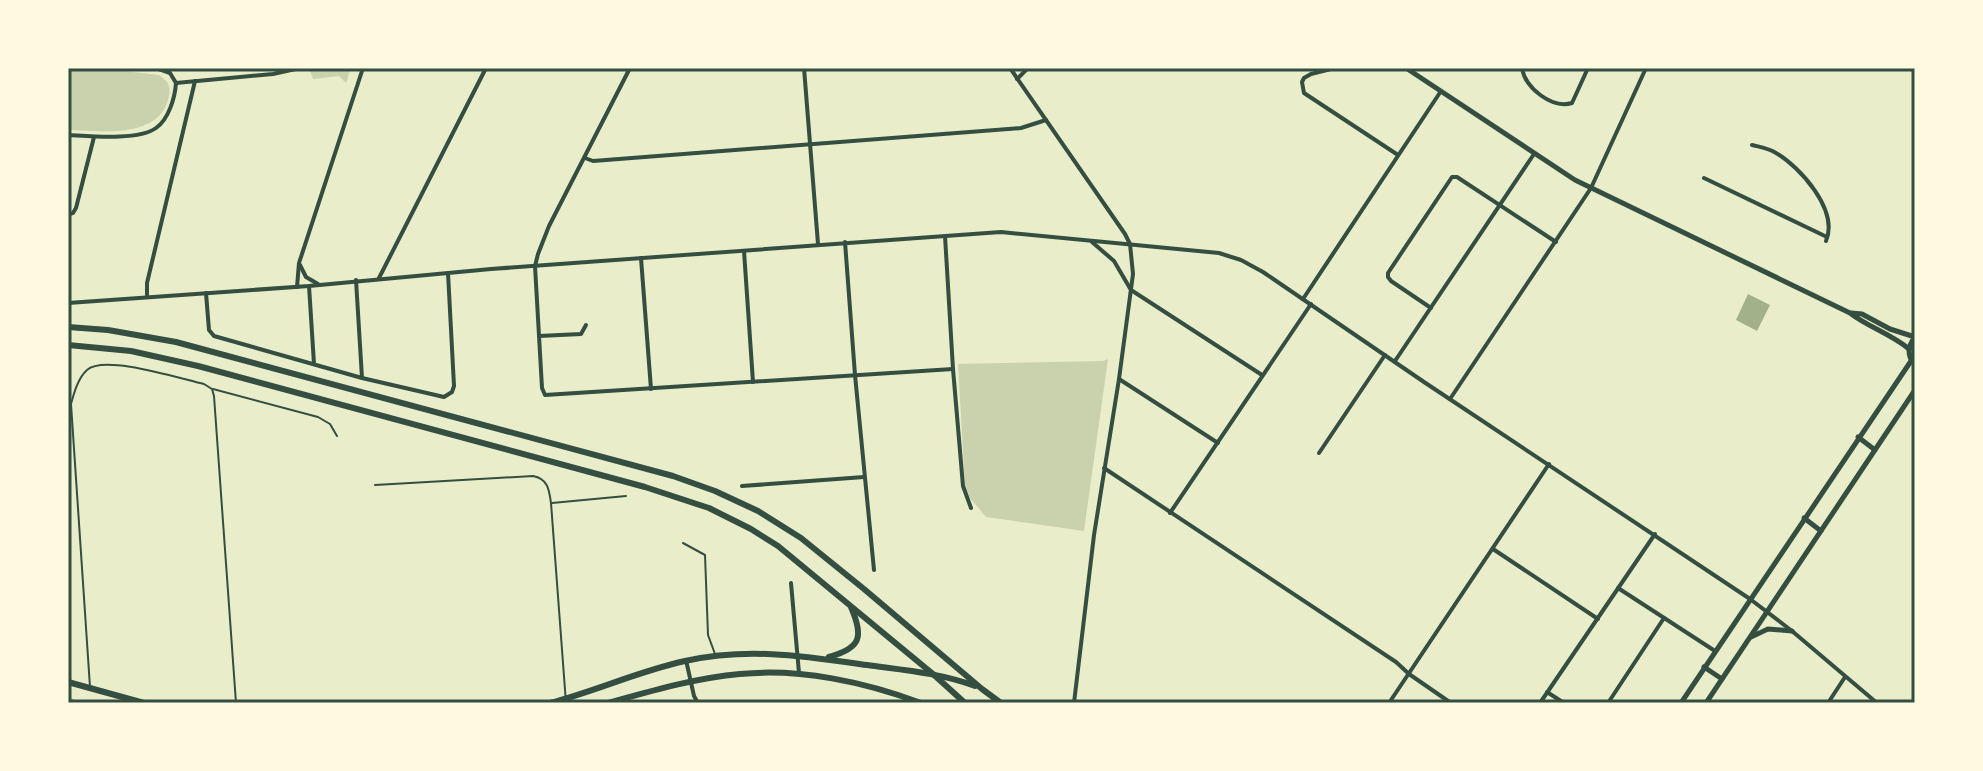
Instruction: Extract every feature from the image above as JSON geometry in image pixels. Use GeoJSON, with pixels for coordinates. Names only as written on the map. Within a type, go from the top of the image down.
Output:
{"type":"FeatureCollection","features":[{"type":"Feature","properties":{"kind":"main road"},"geometry":{"type":"LineString","coordinates":[[68,327],[108,330],[176,342],[673,476],[715,491],[758,511],[801,538],[1001,703]]}},
{"type":"Feature","properties":{"kind":"main road"},"geometry":{"type":"LineString","coordinates":[[68,345],[131,351],[186,363],[709,508],[751,529],[794,559],[965,703]]}},
{"type":"Feature","properties":{"kind":"main road"},"geometry":{"type":"LineString","coordinates":[[826,658],[848,651],[856,644],[858,626],[850,605]]}},
{"type":"Feature","properties":{"kind":"main road"},"geometry":{"type":"LineString","coordinates":[[550,703],[565,701],[643,672],[686,660],[715,655],[772,653],[933,674],[982,689]]}},
{"type":"Feature","properties":{"kind":"main road"},"geometry":{"type":"LineString","coordinates":[[608,703],[690,682],[742,674],[799,675],[879,689],[921,703]]}},
{"type":"Feature","properties":{"kind":"main road"},"geometry":{"type":"LineString","coordinates":[[68,682],[144,703]]}},
{"type":"Feature","properties":{"kind":"street"},"geometry":{"type":"LineString","coordinates":[[68,135],[120,136],[155,129],[171,105],[176,83],[170,73],[156,68]]}},
{"type":"Feature","properties":{"kind":"street"},"geometry":{"type":"LineString","coordinates":[[176,83],[279,73],[300,68]]}},
{"type":"Feature","properties":{"kind":"street"},"geometry":{"type":"LineString","coordinates":[[297,287],[299,263],[363,68]]}},
{"type":"Feature","properties":{"kind":"street"},"geometry":{"type":"LineString","coordinates":[[379,278],[486,68]]}},
{"type":"Feature","properties":{"kind":"street"},"geometry":{"type":"LineString","coordinates":[[630,68],[549,226],[535,266],[544,393],[548,396],[953,369]]}},
{"type":"Feature","properties":{"kind":"street"},"geometry":{"type":"LineString","coordinates":[[804,68],[818,244]]}},
{"type":"Feature","properties":{"kind":"street"},"geometry":{"type":"LineString","coordinates":[[1010,68],[1125,234],[1130,244],[1133,266],[1072,703]]}},
{"type":"Feature","properties":{"kind":"street"},"geometry":{"type":"LineString","coordinates":[[1017,79],[1028,68]]}},
{"type":"Feature","properties":{"kind":"street"},"geometry":{"type":"LineString","coordinates":[[1335,68],[1304,78],[1301,85],[1304,93],[1399,155]]}},
{"type":"Feature","properties":{"kind":"street"},"geometry":{"type":"LineString","coordinates":[[1406,68],[1534,154],[1591,188],[1850,313],[1909,349],[1913,363],[1858,437],[1681,703]]}},
{"type":"Feature","properties":{"kind":"street"},"geometry":{"type":"LineString","coordinates":[[1522,68],[1526,83],[1537,94],[1563,105],[1572,103],[1588,68]]}},
{"type":"Feature","properties":{"kind":"street"},"geometry":{"type":"LineString","coordinates":[[1450,399],[1591,188],[1646,68]]}},
{"type":"Feature","properties":{"kind":"street"},"geometry":{"type":"LineString","coordinates":[[147,297],[147,283],[195,81]]}},
{"type":"Feature","properties":{"kind":"street"},"geometry":{"type":"LineString","coordinates":[[1303,299],[1441,91]]}},
{"type":"Feature","properties":{"kind":"street"},"geometry":{"type":"LineString","coordinates":[[585,158],[593,161],[1021,128],[1046,120]]}},
{"type":"Feature","properties":{"kind":"street"},"geometry":{"type":"LineString","coordinates":[[68,215],[76,208],[94,137]]}},
{"type":"Feature","properties":{"kind":"street"},"geometry":{"type":"LineString","coordinates":[[1704,178],[1827,239],[1827,215],[1807,180],[1776,153],[1752,145]]}},
{"type":"Feature","properties":{"kind":"street"},"geometry":{"type":"LineString","coordinates":[[1395,362],[1534,154]]}},
{"type":"Feature","properties":{"kind":"street"},"geometry":{"type":"LineString","coordinates":[[1431,308],[1388,277],[1388,273],[1452,177],[1457,177],[1556,242]]}},
{"type":"Feature","properties":{"kind":"street"},"geometry":{"type":"LineString","coordinates":[[68,303],[818,244],[1013,232],[1199,250],[1231,256],[1263,272],[1768,611],[1877,703]]}},
{"type":"Feature","properties":{"kind":"street"},"geometry":{"type":"LineString","coordinates":[[945,236],[963,486],[971,508]]}},
{"type":"Feature","properties":{"kind":"street"},"geometry":{"type":"LineString","coordinates":[[1091,240],[1114,261],[1131,290],[1263,376]]}},
{"type":"Feature","properties":{"kind":"street"},"geometry":{"type":"LineString","coordinates":[[845,242],[874,570]]}},
{"type":"Feature","properties":{"kind":"street"},"geometry":{"type":"LineString","coordinates":[[744,251],[753,382]]}},
{"type":"Feature","properties":{"kind":"street"},"geometry":{"type":"LineString","coordinates":[[641,258],[651,389]]}},
{"type":"Feature","properties":{"kind":"street"},"geometry":{"type":"LineString","coordinates":[[299,263],[306,277],[320,285]]}},
{"type":"Feature","properties":{"kind":"street"},"geometry":{"type":"LineString","coordinates":[[206,293],[212,335],[440,397],[452,392],[455,382],[448,273]]}},
{"type":"Feature","properties":{"kind":"street"},"geometry":{"type":"LineString","coordinates":[[356,280],[362,378]]}},
{"type":"Feature","properties":{"kind":"street"},"geometry":{"type":"LineString","coordinates":[[309,286],[314,364]]}},
{"type":"Feature","properties":{"kind":"street"},"geometry":{"type":"LineString","coordinates":[[1170,513],[1311,304]]}},
{"type":"Feature","properties":{"kind":"street"},"geometry":{"type":"LineString","coordinates":[[1850,313],[1862,314],[1890,329],[1915,337],[1909,349]]}},
{"type":"Feature","properties":{"kind":"street"},"geometry":{"type":"LineString","coordinates":[[539,336],[581,334],[586,325]]}},
{"type":"Feature","properties":{"kind":"street"},"geometry":{"type":"LineString","coordinates":[[1319,453],[1385,355]]}},
{"type":"Feature","properties":{"kind":"street"},"geometry":{"type":"LineString","coordinates":[[1119,379],[1218,443]]}},
{"type":"Feature","properties":{"kind":"street"},"geometry":{"type":"LineString","coordinates":[[1706,703],[1915,390]]}},
{"type":"Feature","properties":{"kind":"street"},"geometry":{"type":"LineString","coordinates":[[1858,437],[1875,450]]}},
{"type":"Feature","properties":{"kind":"street"},"geometry":{"type":"LineString","coordinates":[[1389,703],[1549,464]]}},
{"type":"Feature","properties":{"kind":"street"},"geometry":{"type":"LineString","coordinates":[[1104,468],[1396,662],[1451,703]]}},
{"type":"Feature","properties":{"kind":"street"},"geometry":{"type":"LineString","coordinates":[[742,486],[864,477]]}},
{"type":"Feature","properties":{"kind":"street"},"geometry":{"type":"LineString","coordinates":[[1804,518],[1821,531]]}},
{"type":"Feature","properties":{"kind":"street"},"geometry":{"type":"LineString","coordinates":[[1540,703],[1655,534]]}},
{"type":"Feature","properties":{"kind":"street"},"geometry":{"type":"LineString","coordinates":[[1493,548],[1598,619]]}},
{"type":"Feature","properties":{"kind":"street"},"geometry":{"type":"LineString","coordinates":[[791,583],[799,675]]}},
{"type":"Feature","properties":{"kind":"street"},"geometry":{"type":"LineString","coordinates":[[1618,588],[1715,651]]}},
{"type":"Feature","properties":{"kind":"street"},"geometry":{"type":"LineString","coordinates":[[1608,703],[1665,618]]}},
{"type":"Feature","properties":{"kind":"street"},"geometry":{"type":"LineString","coordinates":[[1749,637],[1768,629],[1792,631]]}},
{"type":"Feature","properties":{"kind":"street"},"geometry":{"type":"LineString","coordinates":[[686,660],[698,703]]}},
{"type":"Feature","properties":{"kind":"street"},"geometry":{"type":"LineString","coordinates":[[1704,667],[1722,679]]}},
{"type":"Feature","properties":{"kind":"street"},"geometry":{"type":"LineString","coordinates":[[1828,703],[1845,677]]}},
{"type":"Feature","properties":{"kind":"street"},"geometry":{"type":"LineString","coordinates":[[1547,692],[1564,703]]}},
{"type":"Feature","properties":{"kind":"lane"},"geometry":{"type":"LineString","coordinates":[[90,689],[71,411],[75,391],[85,371],[102,364],[129,366],[204,384],[212,389],[318,417],[330,424],[337,436]]}},
{"type":"Feature","properties":{"kind":"lane"},"geometry":{"type":"LineString","coordinates":[[212,389],[236,703]]}},
{"type":"Feature","properties":{"kind":"lane"},"geometry":{"type":"LineString","coordinates":[[375,485],[533,476],[546,482],[551,503],[565,701]]}},
{"type":"Feature","properties":{"kind":"lane"},"geometry":{"type":"LineString","coordinates":[[551,503],[626,496]]}},
{"type":"Feature","properties":{"kind":"lane"},"geometry":{"type":"LineString","coordinates":[[683,543],[705,555],[708,635],[715,655]]}},
{"type":"Feature","properties":{"kind":"shaded area"},"geometry":{"type":"Polygon","coordinates":[[[68,68],[159,75],[168,84],[169,96],[164,110],[142,126],[111,131],[68,130],[68,68]]]}},
{"type":"Feature","properties":{"kind":"shaded area"},"geometry":{"type":"Polygon","coordinates":[[[312,68],[351,68],[346,83],[339,76],[313,79],[312,68]]]}},
{"type":"Feature","properties":{"kind":"shaded area"},"geometry":{"type":"Polygon","coordinates":[[[1748,294],[1770,305],[1757,331],[1736,320],[1748,294]]]}},
{"type":"Feature","properties":{"kind":"shaded area"},"geometry":{"type":"Polygon","coordinates":[[[1108,359],[1084,531],[986,517],[965,487],[958,364],[1108,359]]]}},
{"type":"Feature","properties":{"kind":"railway"},"geometry":{"type":"LineString","coordinates":[[68,699],[81,703]]}}]}
